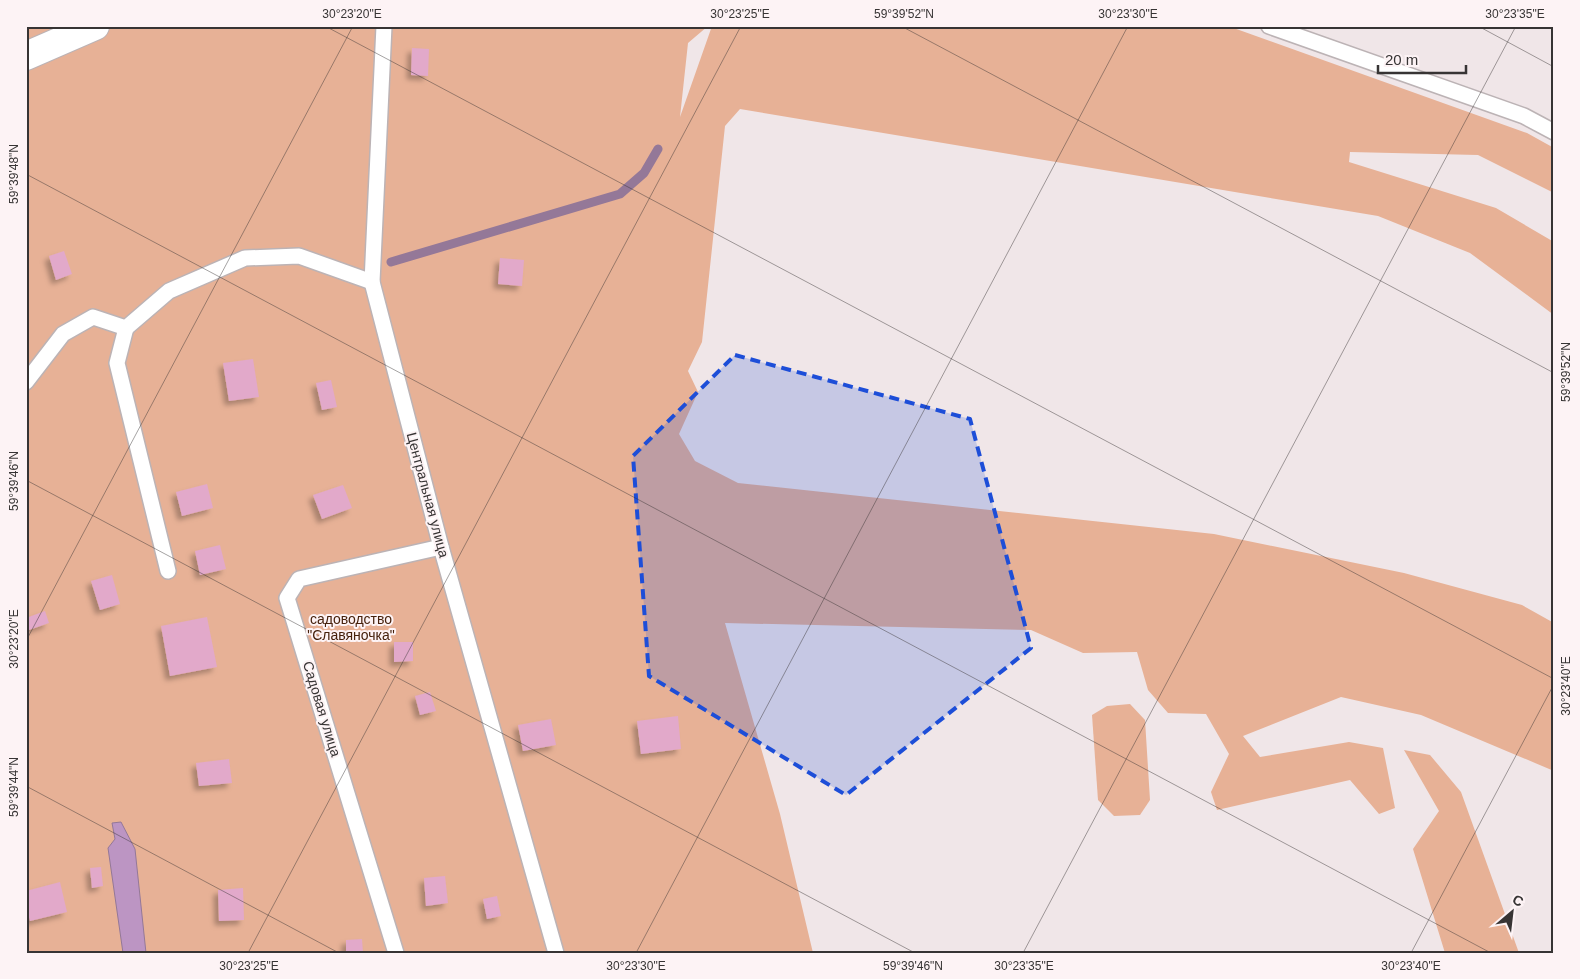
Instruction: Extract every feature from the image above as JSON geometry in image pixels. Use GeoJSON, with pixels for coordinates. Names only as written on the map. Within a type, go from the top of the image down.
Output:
{"type":"FeatureCollection","features":[{"type":"Feature","properties":{"kind":"street"},"geometry":{"type":"LineString","coordinates":[[26,56],[95,26]]}},
{"type":"Feature","properties":{"kind":"lane","name":"Центральная улица"},"geometry":{"type":"LineString","coordinates":[[384,26],[372,282],[441,546],[556,953]]}},
{"type":"Feature","properties":{"kind":"lane"},"geometry":{"type":"LineString","coordinates":[[1269,26],[1524,116],[1554,132]]}},
{"type":"Feature","properties":{"kind":"lane"},"geometry":{"type":"LineString","coordinates":[[168,571],[117,363],[126,328],[169,291],[245,258],[299,256],[372,282]]}},
{"type":"Feature","properties":{"kind":"lane"},"geometry":{"type":"LineString","coordinates":[[26,382],[63,334],[93,317],[126,328]]}},
{"type":"Feature","properties":{"kind":"lane","name":"Садовая улица"},"geometry":{"type":"LineString","coordinates":[[396,953],[288,598],[299,579],[441,546]]}},
{"type":"Feature","properties":{"kind":"highlighted area"},"geometry":{"type":"Polygon","coordinates":[[[735,355],[970,419],[1031,648],[846,795],[649,676],[633,456],[735,355]]]}},
{"type":"Feature","properties":{"kind":"green space","name":"садоводство \"Славяночка\""},"geometry":{"type":"Polygon","coordinates":[[[26,26],[708,26],[688,43],[680,117],[712,26],[1228,26],[1527,133],[1554,148],[1554,193],[1478,155],[1350,152],[1349,162],[1496,208],[1554,242],[1554,315],[1470,253],[1378,216],[740,109],[725,126],[702,342],[688,371],[698,392],[679,434],[695,461],[738,483],[1214,534],[1404,573],[1522,605],[1554,623],[1554,771],[1421,715],[1341,697],[1243,736],[1260,757],[1349,742],[1383,748],[1395,808],[1379,814],[1350,780],[1217,810],[1211,792],[1229,754],[1206,714],[1168,713],[1148,690],[1137,652],[1083,653],[1031,630],[725,623],[780,814],[813,953],[26,953],[26,26]]]}},
{"type":"Feature","properties":{"kind":"green space"},"geometry":{"type":"Polygon","coordinates":[[[1130,704],[1145,720],[1150,800],[1140,815],[1114,816],[1098,800],[1092,715],[1107,706],[1130,704]]]}},
{"type":"Feature","properties":{"kind":"green space"},"geometry":{"type":"Polygon","coordinates":[[[1404,750],[1430,755],[1461,792],[1519,953],[1445,953],[1413,849],[1439,811],[1404,750]]]}},
{"type":"Feature","properties":{"kind":"shaded area"},"geometry":{"type":"Polygon","coordinates":[[[121,822],[135,849],[146,953],[123,953],[108,848],[115,839],[112,823],[121,822]]]}},
{"type":"Feature","properties":{"kind":"building"},"geometry":{"type":"Polygon","coordinates":[[[412,48],[429,49],[428,76],[411,75],[412,48]]]}},
{"type":"Feature","properties":{"kind":"building"},"geometry":{"type":"Polygon","coordinates":[[[64,251],[72,274],[56,280],[49,256],[64,251]]]}},
{"type":"Feature","properties":{"kind":"building"},"geometry":{"type":"Polygon","coordinates":[[[500,258],[524,260],[522,286],[498,284],[500,258]]]}},
{"type":"Feature","properties":{"kind":"building"},"geometry":{"type":"Polygon","coordinates":[[[253,359],[259,397],[229,401],[223,363],[253,359]]]}},
{"type":"Feature","properties":{"kind":"building"},"geometry":{"type":"Polygon","coordinates":[[[331,380],[337,407],[322,410],[316,383],[331,380]]]}},
{"type":"Feature","properties":{"kind":"building"},"geometry":{"type":"Polygon","coordinates":[[[207,484],[213,508],[182,516],[176,492],[207,484]]]}},
{"type":"Feature","properties":{"kind":"building"},"geometry":{"type":"Polygon","coordinates":[[[343,485],[352,508],[322,519],[313,495],[343,485]]]}},
{"type":"Feature","properties":{"kind":"building"},"geometry":{"type":"Polygon","coordinates":[[[220,545],[226,569],[200,575],[195,551],[220,545]]]}},
{"type":"Feature","properties":{"kind":"building"},"geometry":{"type":"Polygon","coordinates":[[[112,575],[120,604],[100,610],[91,581],[112,575]]]}},
{"type":"Feature","properties":{"kind":"building"},"geometry":{"type":"Polygon","coordinates":[[[45,611],[49,623],[29,630],[26,618],[45,611]]]}},
{"type":"Feature","properties":{"kind":"building"},"geometry":{"type":"Polygon","coordinates":[[[207,617],[217,667],[170,676],[161,626],[207,617]]]}},
{"type":"Feature","properties":{"kind":"building"},"geometry":{"type":"Polygon","coordinates":[[[394,642],[413,642],[413,661],[394,662],[394,642]]]}},
{"type":"Feature","properties":{"kind":"building"},"geometry":{"type":"Polygon","coordinates":[[[430,692],[436,711],[420,715],[415,696],[430,692]]]}},
{"type":"Feature","properties":{"kind":"building"},"geometry":{"type":"Polygon","coordinates":[[[678,716],[681,749],[641,754],[637,721],[678,716]]]}},
{"type":"Feature","properties":{"kind":"building"},"geometry":{"type":"Polygon","coordinates":[[[551,719],[556,745],[523,751],[518,725],[551,719]]]}},
{"type":"Feature","properties":{"kind":"building"},"geometry":{"type":"Polygon","coordinates":[[[229,759],[232,783],[199,786],[196,763],[229,759]]]}},
{"type":"Feature","properties":{"kind":"building"},"geometry":{"type":"Polygon","coordinates":[[[101,867],[103,886],[92,888],[90,868],[101,867]]]}},
{"type":"Feature","properties":{"kind":"building"},"geometry":{"type":"Polygon","coordinates":[[[445,876],[448,903],[426,906],[424,878],[445,876]]]}},
{"type":"Feature","properties":{"kind":"building"},"geometry":{"type":"Polygon","coordinates":[[[60,882],[67,912],[30,921],[26,907],[26,891],[60,882]]]}},
{"type":"Feature","properties":{"kind":"building"},"geometry":{"type":"Polygon","coordinates":[[[243,888],[244,920],[219,921],[218,890],[243,888]]]}},
{"type":"Feature","properties":{"kind":"building"},"geometry":{"type":"Polygon","coordinates":[[[497,896],[501,916],[487,919],[483,899],[497,896]]]}},
{"type":"Feature","properties":{"kind":"building"},"geometry":{"type":"Polygon","coordinates":[[[362,939],[363,953],[346,953],[346,940],[362,939]]]}},
{"type":"Feature","properties":{"kind":"waterway"},"geometry":{"type":"LineString","coordinates":[[391,262],[620,194],[644,173],[658,149]]}}]}
